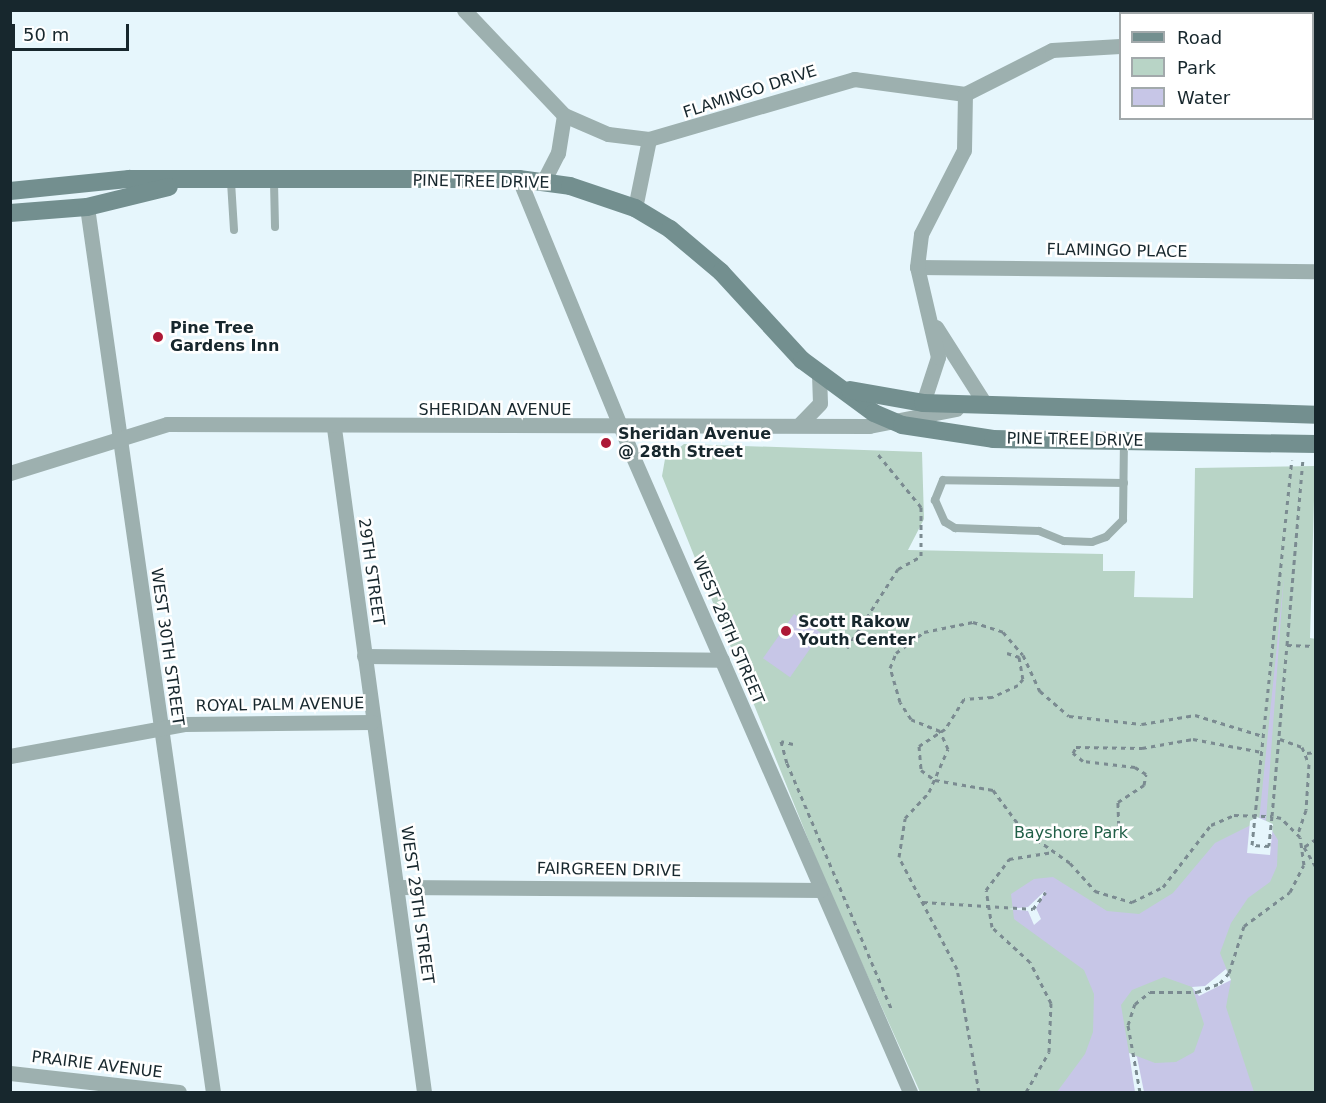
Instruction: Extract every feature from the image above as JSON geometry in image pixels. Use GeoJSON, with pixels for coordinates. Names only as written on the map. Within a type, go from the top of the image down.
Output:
{"type":"FeatureCollection","features":[{"type":"Feature","properties":{"kind":"main road","name":"PINE TREE DRIVE"},"geometry":{"type":"LineString","coordinates":[[10,191],[129,179],[185,183],[519,180],[543,182],[635,208],[701,254],[776,336],[819,372],[890,421],[968,437],[1316,444]]}},
{"type":"Feature","properties":{"kind":"main road","name":"PINE TREE DRIVE"},"geometry":{"type":"LineString","coordinates":[[10,213],[87,207],[185,183]]}},
{"type":"Feature","properties":{"kind":"main road","name":"PINE TREE DRIVE"},"geometry":{"type":"LineString","coordinates":[[848,390],[923,403],[1316,416]]}},
{"type":"Feature","properties":{"kind":"street","name":"FLAMINGO DRIVE"},"geometry":{"type":"LineString","coordinates":[[464,10],[564,115],[608,134],[649,139],[854,79],[965,94]]}},
{"type":"Feature","properties":{"kind":"street"},"geometry":{"type":"LineString","coordinates":[[923,403],[938,362],[917,267],[921,234],[964,150],[965,94],[1052,50],[1119,46]]}},
{"type":"Feature","properties":{"kind":"street"},"geometry":{"type":"LineString","coordinates":[[543,182],[560,146],[564,115]]}},
{"type":"Feature","properties":{"kind":"street"},"geometry":{"type":"LineString","coordinates":[[635,208],[649,139]]}},
{"type":"Feature","properties":{"kind":"street","name":"WEST 28TH STREET"},"geometry":{"type":"LineString","coordinates":[[519,180],[722,660],[910,1092]]}},
{"type":"Feature","properties":{"kind":"street","name":"WEST 30TH STREET"},"geometry":{"type":"LineString","coordinates":[[87,207],[213,1092]]}},
{"type":"Feature","properties":{"kind":"street","name":"FLAMINGO PLACE"},"geometry":{"type":"LineString","coordinates":[[917,267],[1316,272]]}},
{"type":"Feature","properties":{"kind":"street"},"geometry":{"type":"LineString","coordinates":[[928,314],[986,404]]}},
{"type":"Feature","properties":{"kind":"street"},"geometry":{"type":"LineString","coordinates":[[799,425],[820,404],[819,372]]}},
{"type":"Feature","properties":{"kind":"street","name":"SHERIDAN AVENUE"},"geometry":{"type":"LineString","coordinates":[[10,473],[119,435],[167,424],[217,421],[334,428],[623,428],[799,425],[890,421],[986,404]]}},
{"type":"Feature","properties":{"kind":"street","name":"29TH STREET"},"geometry":{"type":"LineString","coordinates":[[334,428],[372,722]]}},
{"type":"Feature","properties":{"kind":"street"},"geometry":{"type":"LineString","coordinates":[[364,656],[722,660]]}},
{"type":"Feature","properties":{"kind":"street","name":"ROYAL PALM AVENUE"},"geometry":{"type":"LineString","coordinates":[[10,756],[160,728],[372,722]]}},
{"type":"Feature","properties":{"kind":"street","name":"WEST 29TH STREET"},"geometry":{"type":"LineString","coordinates":[[372,722],[397,886],[424,1092]]}},
{"type":"Feature","properties":{"kind":"street","name":"FAIRGREEN DRIVE"},"geometry":{"type":"LineString","coordinates":[[397,886],[821,890]]}},
{"type":"Feature","properties":{"kind":"street","name":"PRAIRIE AVENUE"},"geometry":{"type":"LineString","coordinates":[[10,1072],[179,1092]]}},
{"type":"Feature","properties":{"kind":"lane"},"geometry":{"type":"LineString","coordinates":[[231,182],[234,230]]}},
{"type":"Feature","properties":{"kind":"lane"},"geometry":{"type":"LineString","coordinates":[[274,182],[275,227]]}},
{"type":"Feature","properties":{"kind":"lane"},"geometry":{"type":"LineString","coordinates":[[1124,441],[1124,483],[1123,520],[1116,530],[1078,543],[1039,531],[955,528],[945,522],[935,500],[943,480],[1124,483]]}},
{"type":"Feature","properties":{"kind":"path"},"geometry":{"type":"LineString","coordinates":[[649,448],[651,442]]}},
{"type":"Feature","properties":{"kind":"path"},"geometry":{"type":"LineString","coordinates":[[640,448],[675,449]]}},
{"type":"Feature","properties":{"kind":"path"},"geometry":{"type":"LineString","coordinates":[[847,648],[898,569],[921,556],[921,507],[877,453]]}},
{"type":"Feature","properties":{"kind":"path"},"geometry":{"type":"LineString","coordinates":[[1292,460],[1252,844],[1269,846],[1304,460]]}},
{"type":"Feature","properties":{"kind":"path"},"geometry":{"type":"LineString","coordinates":[[980,1092],[962,984],[923,902],[902,868],[898,841],[905,818],[935,780],[948,749],[940,731],[911,719],[890,668],[896,653],[924,632],[973,622],[1003,632],[1023,655],[1040,691],[1069,716],[1142,724],[1195,715],[1263,736]]}},
{"type":"Feature","properties":{"kind":"path"},"geometry":{"type":"LineString","coordinates":[[1287,645],[1316,646]]}},
{"type":"Feature","properties":{"kind":"path"},"geometry":{"type":"LineString","coordinates":[[1007,653],[1019,657],[1023,679],[1018,685],[992,697],[964,699],[956,718],[919,746],[921,771],[935,780],[993,790],[1022,829],[1054,852],[1095,891],[1135,902],[1163,887],[1211,825],[1230,816],[1255,814],[1272,816],[1298,833],[1316,867]]}},
{"type":"Feature","properties":{"kind":"path"},"geometry":{"type":"LineString","coordinates":[[1119,834],[1118,802],[1144,784],[1146,774],[1135,767],[1083,762],[1073,753],[1076,747],[1142,748],[1193,739],[1262,752]]}},
{"type":"Feature","properties":{"kind":"path"},"geometry":{"type":"LineString","coordinates":[[1280,739],[1296,742],[1307,753],[1308,796],[1298,833]]}},
{"type":"Feature","properties":{"kind":"path"},"geometry":{"type":"LineString","coordinates":[[793,744],[781,741],[787,763],[896,1021]]}},
{"type":"Feature","properties":{"kind":"path"},"geometry":{"type":"LineString","coordinates":[[1307,753],[1316,752]]}},
{"type":"Feature","properties":{"kind":"path"},"geometry":{"type":"LineString","coordinates":[[1140,1092],[1128,1025],[1136,1004],[1158,990],[1213,988],[1229,973],[1244,926],[1296,885],[1304,847],[1316,839]]}},
{"type":"Feature","properties":{"kind":"path"},"geometry":{"type":"LineString","coordinates":[[1026,1092],[1051,1043],[1051,998],[1030,962],[994,932],[985,906],[988,884],[1003,863],[1020,854],[1054,852]]}},
{"type":"Feature","properties":{"kind":"path"},"geometry":{"type":"LineString","coordinates":[[923,902],[1033,909],[1046,892]]}},
{"type":"Feature","properties":{"kind":"green space","name":"Bayshore Park"},"geometry":{"type":"Polygon","coordinates":[[[684,444],[922,452],[924,519],[908,550],[1103,554],[1103,571],[1135,571],[1134,597],[1193,598],[1195,468],[1315,466],[1310,638],[1316,639],[1315,1092],[920,1092],[827,886],[662,476],[665,459],[684,444]]]}},
{"type":"Feature","properties":{"kind":"water"},"geometry":{"type":"Polygon","coordinates":[[[1284,576],[1266,821],[1278,840],[1277,866],[1270,882],[1248,898],[1231,923],[1220,953],[1231,980],[1226,1007],[1254,1092],[1057,1092],[1085,1054],[1093,1032],[1094,994],[1084,970],[1014,919],[1011,894],[1034,879],[1053,877],[1107,911],[1139,914],[1173,893],[1215,843],[1259,821],[1284,576]],[[1164,977],[1132,990],[1121,1005],[1129,1053],[1155,1063],[1176,1062],[1194,1052],[1204,1024],[1192,987],[1164,977]]]}},
{"type":"Feature","properties":{"kind":"water"},"geometry":{"type":"Polygon","coordinates":[[[794,614],[821,633],[790,677],[763,658],[794,614]]]}},
{"type":"Feature","properties":{"kind":"pier"},"geometry":{"type":"Polygon","coordinates":[[[1257,817],[1273,824],[1270,855],[1247,853],[1250,821],[1257,817]]]}},
{"type":"Feature","properties":{"kind":"pier"},"geometry":{"type":"Polygon","coordinates":[[[1046,890],[1036,908],[1041,919],[1034,925],[1028,911],[1008,909],[1028,907],[1046,890]]]}},
{"type":"Feature","properties":{"kind":"pier"},"geometry":{"type":"Polygon","coordinates":[[[1226,969],[1231,980],[1199,996],[1192,987],[1205,986],[1226,969]]]}},
{"type":"Feature","properties":{"kind":"pier"},"geometry":{"type":"Polygon","coordinates":[[[1129,1053],[1137,1057],[1144,1092],[1135,1092],[1129,1053]]]}},
{"type":"Feature","properties":{"kind":"place","name":"Pine Tree Gardens Inn"},"geometry":{"type":"Point","coordinates":[158,337]}},
{"type":"Feature","properties":{"kind":"place","name":"Sheridan Avenue @ 28th Street"},"geometry":{"type":"Point","coordinates":[606,443]}},
{"type":"Feature","properties":{"kind":"place","name":"Scott Rakow Youth Center"},"geometry":{"type":"Point","coordinates":[786,631]}}]}
